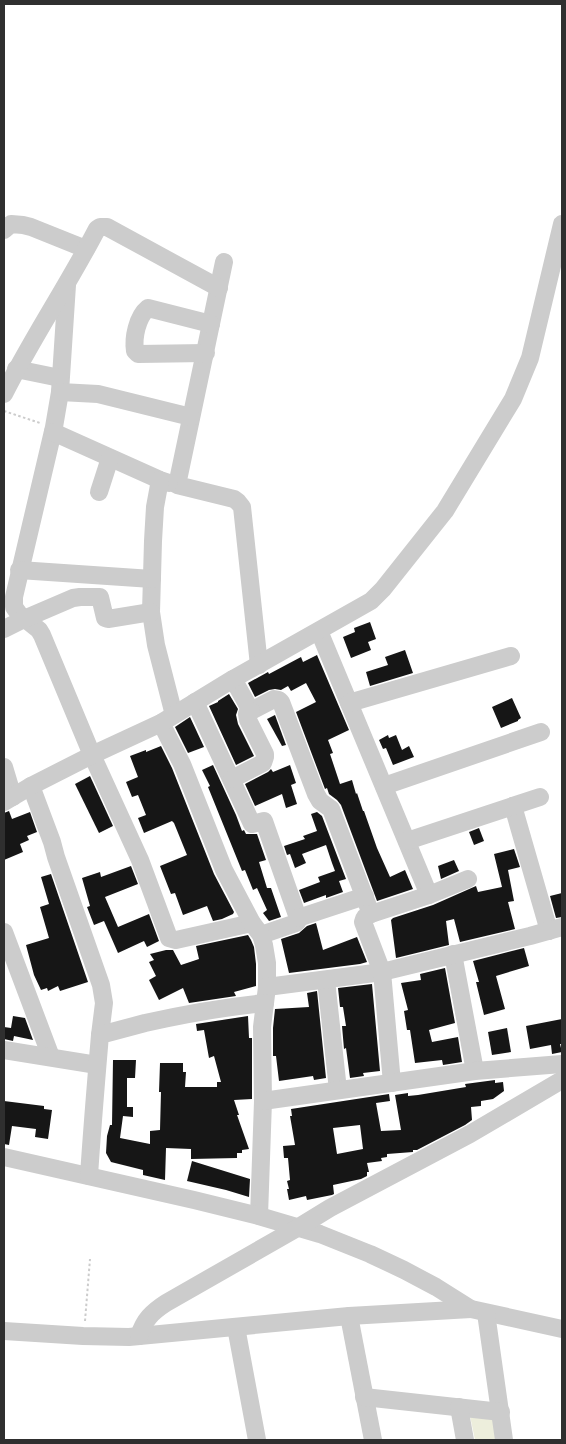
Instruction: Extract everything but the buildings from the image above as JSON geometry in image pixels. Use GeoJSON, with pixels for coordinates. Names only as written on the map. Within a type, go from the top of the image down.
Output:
{"type":"FeatureCollection","features":[{"type":"Feature","properties":{"kind":"street"},"geometry":{"type":"LineString","coordinates":[[4,230],[11,224],[23,225],[86,249]]}},
{"type":"Feature","properties":{"kind":"street"},"geometry":{"type":"LineString","coordinates":[[4,767],[8,800],[31,786],[167,719],[233,679],[371,601],[445,511],[513,399],[530,358],[562,224]]}},
{"type":"Feature","properties":{"kind":"street"},"geometry":{"type":"LineString","coordinates":[[4,394],[16,369],[67,285],[97,229],[100,227],[107,227],[219,288]]}},
{"type":"Feature","properties":{"kind":"street"},"geometry":{"type":"LineString","coordinates":[[177,485],[224,262]]}},
{"type":"Feature","properties":{"kind":"street"},"geometry":{"type":"LineString","coordinates":[[67,285],[60,385],[54,430],[19,570],[14,607],[24,619],[39,630],[143,869],[169,938],[176,940],[296,923],[298,918],[264,821],[252,824],[195,702]]}},
{"type":"Feature","properties":{"kind":"street"},"geometry":{"type":"LineString","coordinates":[[206,353],[138,354],[135,352],[134,346],[142,314],[148,308],[211,324]]}},
{"type":"Feature","properties":{"kind":"street"},"geometry":{"type":"LineString","coordinates":[[16,369],[60,385],[191,417]]}},
{"type":"Feature","properties":{"kind":"street"},"geometry":{"type":"LineString","coordinates":[[54,430],[160,480],[234,499],[238,502],[242,507],[259,665]]}},
{"type":"Feature","properties":{"kind":"street"},"geometry":{"type":"LineString","coordinates":[[99,492],[110,458]]}},
{"type":"Feature","properties":{"kind":"street"},"geometry":{"type":"LineString","coordinates":[[160,480],[155,507],[151,612],[167,719],[182,764],[224,870],[264,945],[266,995],[262,1027],[263,1101],[259,1216]]}},
{"type":"Feature","properties":{"kind":"street"},"geometry":{"type":"LineString","coordinates":[[19,570],[152,579]]}},
{"type":"Feature","properties":{"kind":"street"},"geometry":{"type":"LineString","coordinates":[[4,629],[73,598],[98,596],[102,600],[105,618],[108,619],[151,612]]}},
{"type":"Feature","properties":{"kind":"street"},"geometry":{"type":"LineString","coordinates":[[319,630],[429,894]]}},
{"type":"Feature","properties":{"kind":"street"},"geometry":{"type":"LineString","coordinates":[[349,703],[511,656]]}},
{"type":"Feature","properties":{"kind":"street"},"geometry":{"type":"LineString","coordinates":[[233,679],[251,711]]}},
{"type":"Feature","properties":{"kind":"street"},"geometry":{"type":"LineString","coordinates":[[232,779],[263,763],[264,760],[265,754],[248,720],[247,714],[274,699],[280,700],[316,794],[320,801],[331,809],[371,914]]}},
{"type":"Feature","properties":{"kind":"street"},"geometry":{"type":"LineString","coordinates":[[384,786],[541,732]]}},
{"type":"Feature","properties":{"kind":"street"},"geometry":{"type":"LineString","coordinates":[[31,786],[101,985],[104,1003],[92,1110],[89,1176]]}},
{"type":"Feature","properties":{"kind":"street"},"geometry":{"type":"LineString","coordinates":[[407,841],[540,797]]}},
{"type":"Feature","properties":{"kind":"street"},"geometry":{"type":"LineString","coordinates":[[100,1035],[207,1011],[326,980],[382,972],[556,929],[513,806]]}},
{"type":"Feature","properties":{"kind":"street"},"geometry":{"type":"LineString","coordinates":[[392,1083],[382,972],[363,922],[365,917],[371,914],[468,879]]}},
{"type":"Feature","properties":{"kind":"street"},"geometry":{"type":"LineString","coordinates":[[298,918],[365,896]]}},
{"type":"Feature","properties":{"kind":"street"},"geometry":{"type":"LineString","coordinates":[[4,932],[51,1056]]}},
{"type":"Feature","properties":{"kind":"street"},"geometry":{"type":"LineString","coordinates":[[453,954],[475,1071]]}},
{"type":"Feature","properties":{"kind":"street"},"geometry":{"type":"LineString","coordinates":[[326,980],[338,1090]]}},
{"type":"Feature","properties":{"kind":"street"},"geometry":{"type":"LineString","coordinates":[[4,1050],[51,1056],[97,1065]]}},
{"type":"Feature","properties":{"kind":"street"},"geometry":{"type":"LineString","coordinates":[[263,1101],[475,1071],[562,1064]]}},
{"type":"Feature","properties":{"kind":"street"},"geometry":{"type":"LineString","coordinates":[[139,1336],[145,1321],[156,1309],[311,1219],[470,1134],[562,1080]]}},
{"type":"Feature","properties":{"kind":"street"},"geometry":{"type":"LineString","coordinates":[[4,1157],[299,1227],[370,1254],[436,1287],[478,1311],[501,1412],[504,1440]]}},
{"type":"Feature","properties":{"kind":"street"},"geometry":{"type":"LineString","coordinates":[[4,1331],[120,1337],[349,1316],[478,1311],[562,1329]]}},
{"type":"Feature","properties":{"kind":"street"},"geometry":{"type":"LineString","coordinates":[[349,1316],[372,1440]]}},
{"type":"Feature","properties":{"kind":"street"},"geometry":{"type":"LineString","coordinates":[[236,1327],[256,1440]]}},
{"type":"Feature","properties":{"kind":"street"},"geometry":{"type":"LineString","coordinates":[[364,1397],[501,1412]]}},
{"type":"Feature","properties":{"kind":"street"},"geometry":{"type":"LineString","coordinates":[[459,1407],[465,1440]]}},
{"type":"Feature","properties":{"kind":"path"},"geometry":{"type":"LineString","coordinates":[[4,411],[54,430]]}},
{"type":"Feature","properties":{"kind":"path"},"geometry":{"type":"LineString","coordinates":[[84,1336],[90,1259]]}},
{"type":"Feature","properties":{"kind":"green space"},"geometry":{"type":"Polygon","coordinates":[[[469,1411],[498,1414],[501,1440],[475,1440],[469,1411]]]}}]}
